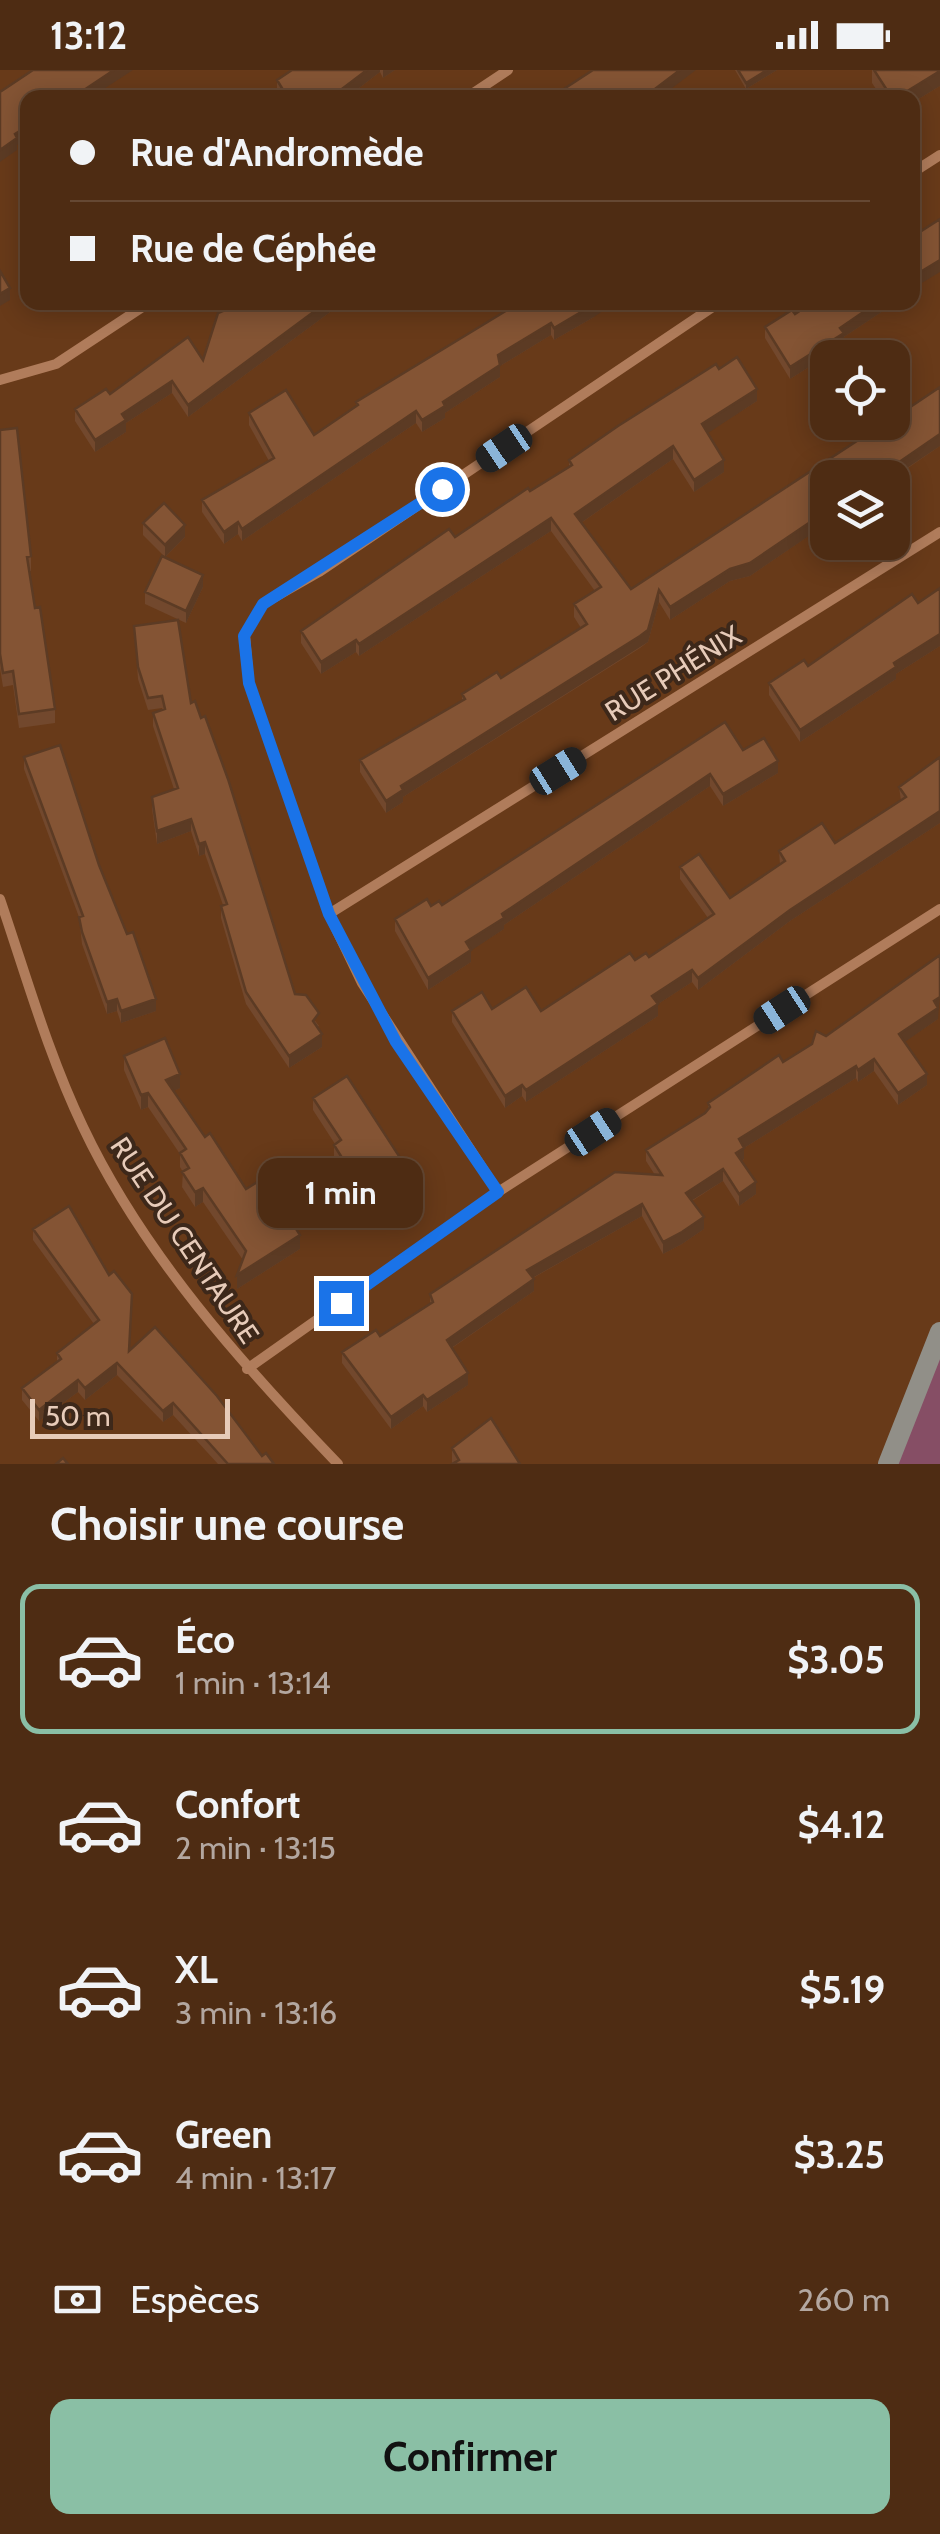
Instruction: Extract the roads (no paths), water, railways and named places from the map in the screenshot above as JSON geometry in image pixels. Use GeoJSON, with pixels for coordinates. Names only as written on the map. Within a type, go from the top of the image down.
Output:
{"type":"FeatureCollection","features":[{"type":"Feature","properties":{"kind":"street"},"geometry":{"type":"LineString","coordinates":[[478,90],[508,70]]}},
{"type":"Feature","properties":{"kind":"street"},"geometry":{"type":"LineString","coordinates":[[0,380],[56,364],[138,310]]}},
{"type":"Feature","properties":{"kind":"street"},"geometry":{"type":"LineString","coordinates":[[498,1192],[396,1042],[329,914],[249,683],[244,636],[263,604],[319,572],[708,310]]}},
{"type":"Feature","properties":{"kind":"street","name":"RUE PHÉNIX"},"geometry":{"type":"LineString","coordinates":[[329,914],[940,532]]}},
{"type":"Feature","properties":{"kind":"street","name":"RUE DU CENTAURE"},"geometry":{"type":"LineString","coordinates":[[0,899],[56,1064],[84,1128],[120,1192],[247,1370],[338,1464]]}},
{"type":"Feature","properties":{"kind":"street"},"geometry":{"type":"LineString","coordinates":[[247,1370],[498,1192],[940,909]]}},
{"type":"Feature","properties":{"kind":"street"},"geometry":{"type":"LineString","coordinates":[[888,1464],[940,1332]]}}]}
